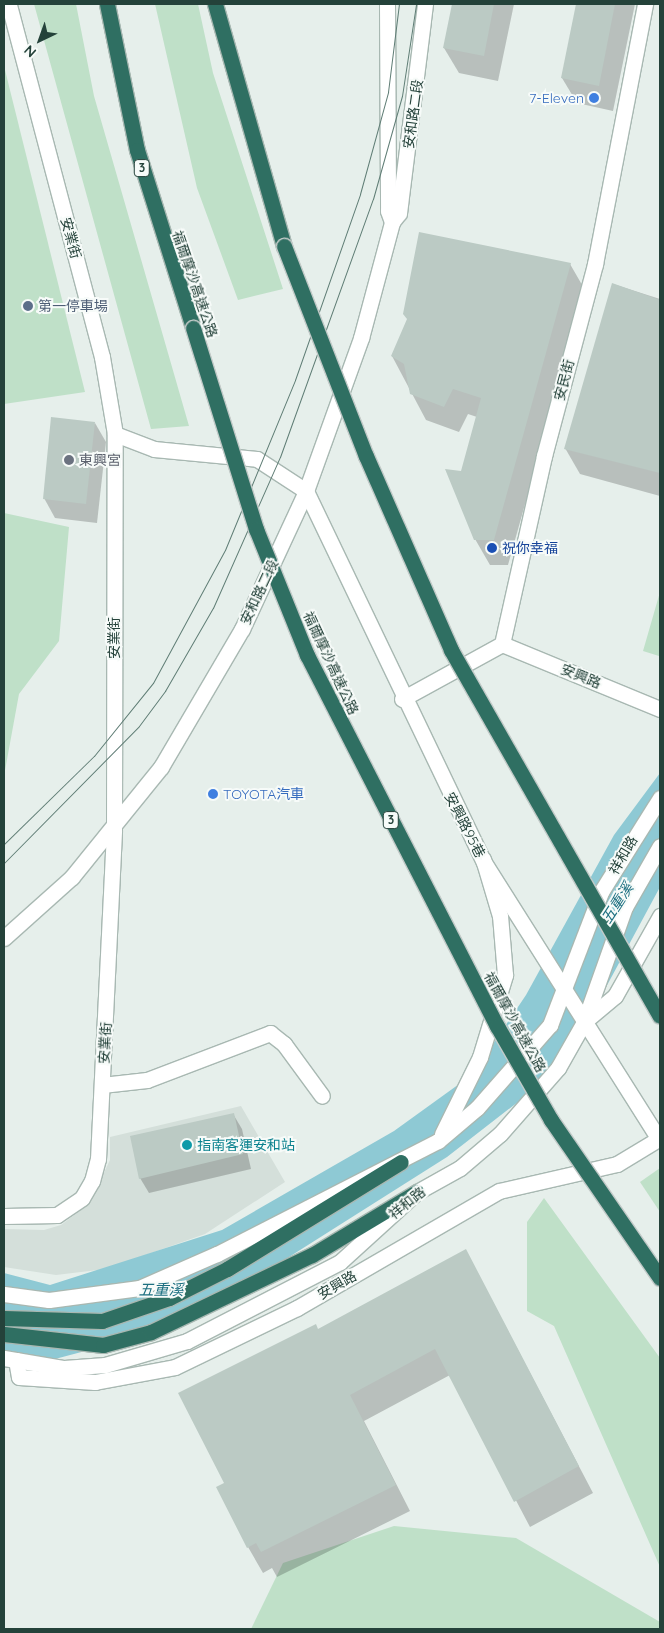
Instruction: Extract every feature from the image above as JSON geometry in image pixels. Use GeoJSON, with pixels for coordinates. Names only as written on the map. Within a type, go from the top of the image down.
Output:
{"type":"FeatureCollection","features":[{"type":"Feature","properties":{"kind":"highway","name":"福爾摩沙高速公路"},"geometry":{"type":"LineString","coordinates":[[106,4],[137,150],[256,528],[307,656],[512,1052],[551,1120],[660,1278]]}},
{"type":"Feature","properties":{"kind":"highway"},"geometry":{"type":"LineString","coordinates":[[215,4],[284,246],[366,456],[451,650],[660,1016]]}},
{"type":"Feature","properties":{"kind":"highway"},"geometry":{"type":"LineString","coordinates":[[4,1318],[43,1322],[102,1321],[169,1298],[227,1269],[402,1162]]}},
{"type":"Feature","properties":{"kind":"highway"},"geometry":{"type":"LineString","coordinates":[[4,1334],[103,1345],[151,1332],[312,1255],[418,1192]]}},
{"type":"Feature","properties":{"kind":"street","name":"安業街"},"geometry":{"type":"LineString","coordinates":[[4,1216],[57,1214],[82,1198],[98,1159],[114,830],[114,434],[102,357],[9,4]]}},
{"type":"Feature","properties":{"kind":"street","name":"安和路二段"},"geometry":{"type":"LineString","coordinates":[[387,4],[388,211],[392,222]]}},
{"type":"Feature","properties":{"kind":"street","name":"安和路二段"},"geometry":{"type":"LineString","coordinates":[[4,938],[34,912],[114,830],[161,768],[242,629],[306,491],[361,338],[392,222],[400,213],[425,4]]}},
{"type":"Feature","properties":{"kind":"street","name":"安民街"},"geometry":{"type":"LineString","coordinates":[[502,644],[544,456],[596,264],[645,4]]}},
{"type":"Feature","properties":{"kind":"street"},"geometry":{"type":"LineString","coordinates":[[114,434],[154,449],[257,459],[306,491]]}},
{"type":"Feature","properties":{"kind":"street","name":"安興路95巷"},"geometry":{"type":"LineString","coordinates":[[306,491],[402,699],[482,859],[660,1139]]}},
{"type":"Feature","properties":{"kind":"street"},"geometry":{"type":"LineString","coordinates":[[402,699],[502,644]]}},
{"type":"Feature","properties":{"kind":"street","name":"安興路"},"geometry":{"type":"LineString","coordinates":[[502,644],[660,709]]}},
{"type":"Feature","properties":{"kind":"street","name":"祥和路"},"geometry":{"type":"LineString","coordinates":[[4,1294],[49,1300],[139,1288],[226,1250],[347,1184],[402,1162],[438,1142],[535,1046],[565,991],[601,892],[660,798]]}},
{"type":"Feature","properties":{"kind":"street","name":"祥和路"},"geometry":{"type":"LineString","coordinates":[[10,1359],[64,1368],[105,1365],[187,1341],[340,1262],[418,1192],[460,1168],[500,1134],[558,1068],[584,1022],[625,907],[660,846]]}},
{"type":"Feature","properties":{"kind":"street"},"geometry":{"type":"LineString","coordinates":[[438,1142],[480,1057],[505,976],[500,916],[482,859]]}},
{"type":"Feature","properties":{"kind":"street"},"geometry":{"type":"LineString","coordinates":[[584,1022],[615,996],[660,916]]}},
{"type":"Feature","properties":{"kind":"street"},"geometry":{"type":"LineString","coordinates":[[102,1085],[147,1080],[270,1032],[284,1044],[322,1096]]}},
{"type":"Feature","properties":{"kind":"street","name":"安興路"},"geometry":{"type":"LineString","coordinates":[[10,1359],[18,1377],[95,1382],[175,1367],[297,1308],[440,1223],[499,1191],[617,1164],[660,1139]]}},
{"type":"Feature","properties":{"kind":"shaded area"},"geometry":{"type":"Polygon","coordinates":[[[241,1106],[285,1182],[205,1234],[106,1269],[56,1275],[4,1267],[4,1229],[44,1230],[61,1225],[89,1204],[110,1160],[110,1137],[241,1106]]]}},
{"type":"Feature","properties":{"kind":"green space"},"geometry":{"type":"Polygon","coordinates":[[[34,4],[76,4],[94,96],[189,426],[151,429],[34,4]]]}},
{"type":"Feature","properties":{"kind":"green space"},"geometry":{"type":"Polygon","coordinates":[[[155,4],[198,4],[213,73],[283,289],[238,300],[197,188],[155,4]]]}},
{"type":"Feature","properties":{"kind":"green space","name":"第一停車場"},"geometry":{"type":"Polygon","coordinates":[[[4,66],[85,392],[4,404],[4,66]]]}},
{"type":"Feature","properties":{"kind":"green space"},"geometry":{"type":"Polygon","coordinates":[[[4,513],[69,527],[59,641],[19,694],[4,776],[4,513]]]}},
{"type":"Feature","properties":{"kind":"green space"},"geometry":{"type":"Polygon","coordinates":[[[660,592],[660,676],[659,656],[643,651],[660,592]]]}},
{"type":"Feature","properties":{"kind":"green space"},"geometry":{"type":"Polygon","coordinates":[[[660,1168],[660,1212],[640,1182],[660,1168]]]}},
{"type":"Feature","properties":{"kind":"green space"},"geometry":{"type":"Polygon","coordinates":[[[544,1198],[660,1358],[660,1567],[554,1326],[527,1311],[527,1222],[544,1198]]]}},
{"type":"Feature","properties":{"kind":"green space"},"geometry":{"type":"Polygon","coordinates":[[[394,1526],[516,1538],[660,1622],[660,1629],[251,1629],[283,1563],[394,1526]]]}},
{"type":"Feature","properties":{"kind":"water","name":"五重溪"},"geometry":{"type":"Polygon","coordinates":[[[660,773],[660,887],[563,1067],[447,1157],[180,1326],[36,1364],[4,1359],[4,1273],[50,1285],[222,1230],[394,1131],[473,1074],[526,995],[614,835],[660,773]]]}},
{"type":"Feature","properties":{"kind":"building"},"geometry":{"type":"Polygon","coordinates":[[[452,4],[494,4],[484,56],[443,48],[452,4]]]}},
{"type":"Feature","properties":{"kind":"building"},"geometry":{"type":"Polygon","coordinates":[[[576,4],[615,4],[599,86],[561,78],[576,4]]]}},
{"type":"Feature","properties":{"kind":"building"},"geometry":{"type":"Polygon","coordinates":[[[419,232],[571,263],[494,540],[474,540],[445,469],[461,471],[481,398],[453,389],[444,407],[410,394],[404,364],[391,356],[407,319],[403,314],[419,232]]]}},
{"type":"Feature","properties":{"kind":"building"},"geometry":{"type":"Polygon","coordinates":[[[612,283],[660,300],[660,473],[564,449],[612,283]]]}},
{"type":"Feature","properties":{"kind":"building","name":"東興宮"},"geometry":{"type":"Polygon","coordinates":[[[51,417],[95,422],[86,504],[43,499],[51,417]]]}},
{"type":"Feature","properties":{"kind":"building","name":"指南客運安和站"},"geometry":{"type":"Polygon","coordinates":[[[234,1113],[243,1154],[139,1179],[130,1136],[234,1113]]]}},
{"type":"Feature","properties":{"kind":"building"},"geometry":{"type":"Polygon","coordinates":[[[466,1249],[579,1466],[514,1502],[435,1349],[350,1395],[396,1485],[261,1552],[256,1543],[247,1548],[216,1487],[224,1483],[178,1393],[316,1324],[318,1329],[466,1249]]]}},
{"type":"Feature","properties":{"kind":"tram line"},"geometry":{"type":"LineString","coordinates":[[4,844],[94,756],[153,683],[225,550],[295,380],[360,194],[388,92],[399,4]]}},
{"type":"Feature","properties":{"kind":"tram line"},"geometry":{"type":"LineString","coordinates":[[4,863],[139,726],[165,691],[213,608],[280,457],[373,199],[402,96],[416,4]]}},
{"type":"Feature","properties":{"kind":"place","name":"7-Eleven"},"geometry":{"type":"Point","coordinates":[594,98]}},
{"type":"Feature","properties":{"kind":"place","name":"第一停車場"},"geometry":{"type":"Point","coordinates":[28,306]}},
{"type":"Feature","properties":{"kind":"place","name":"東興宮"},"geometry":{"type":"Point","coordinates":[69,460]}},
{"type":"Feature","properties":{"kind":"place","name":"祝你幸福"},"geometry":{"type":"Point","coordinates":[492,548]}},
{"type":"Feature","properties":{"kind":"place","name":"TOYOTA汽車"},"geometry":{"type":"Point","coordinates":[213,794]}},
{"type":"Feature","properties":{"kind":"place","name":"指南客運安和站"},"geometry":{"type":"Point","coordinates":[187,1145]}}]}
